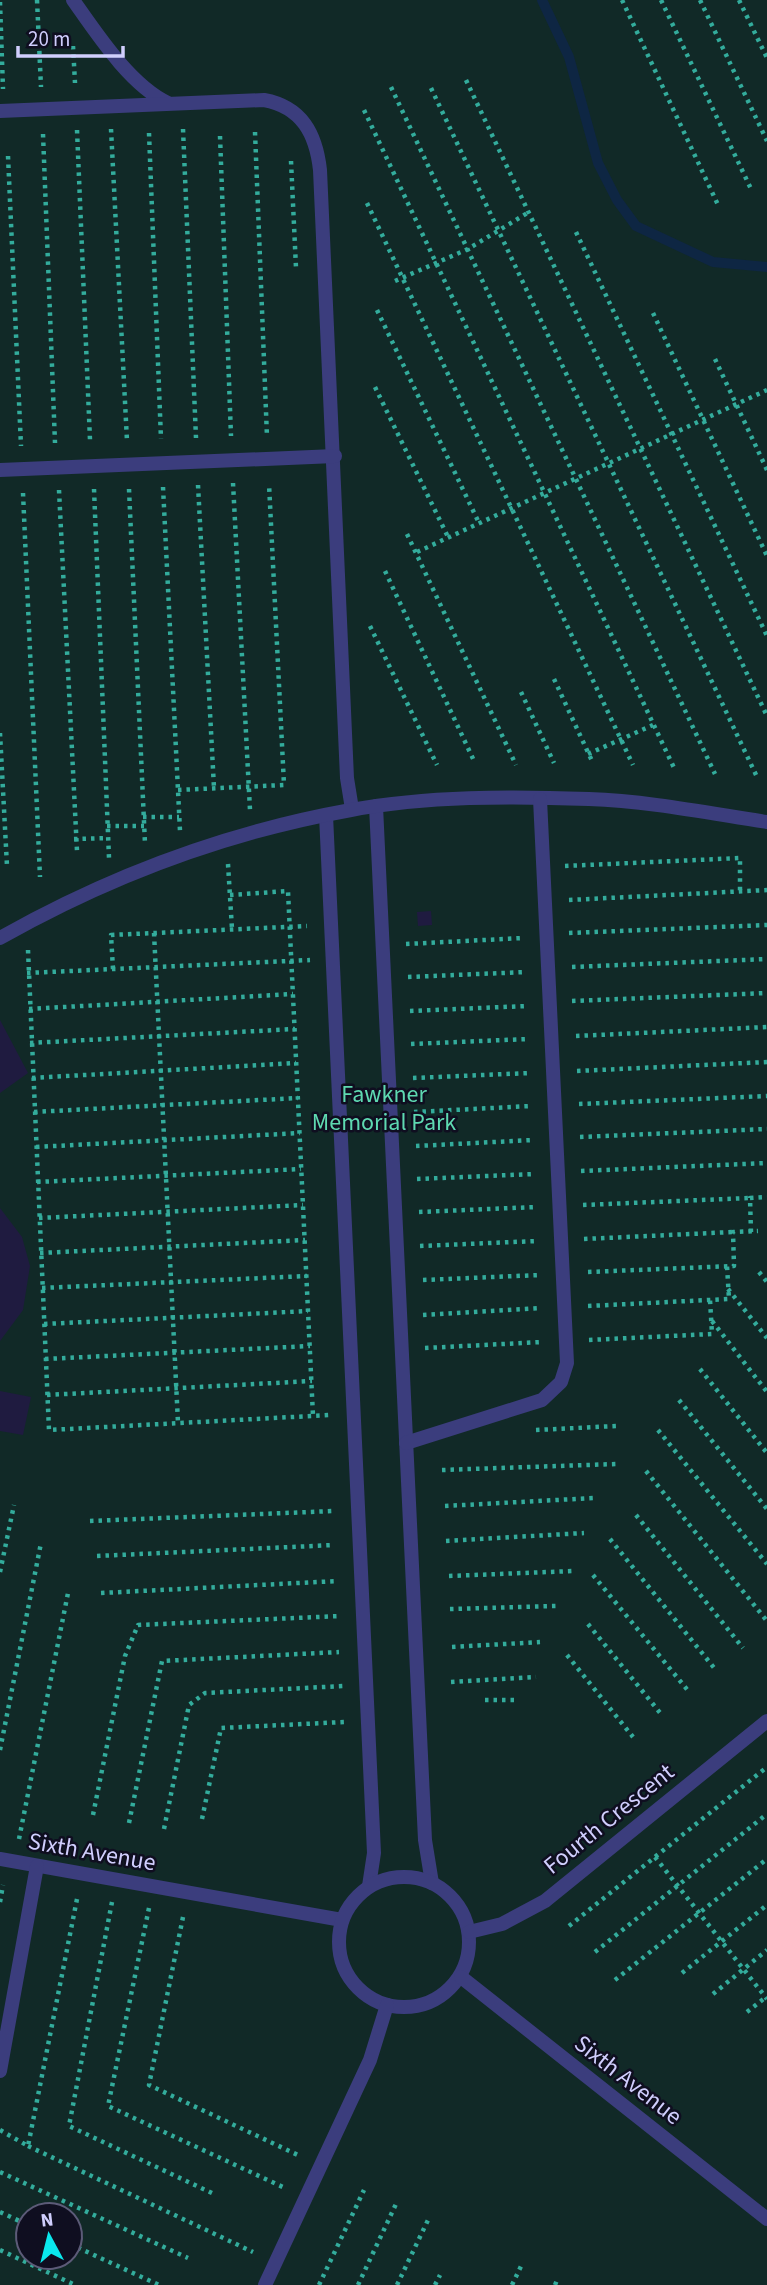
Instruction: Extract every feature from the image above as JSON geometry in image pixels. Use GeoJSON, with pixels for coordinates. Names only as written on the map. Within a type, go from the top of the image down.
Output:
{"type":"FeatureCollection","features":[{"type":"Feature","properties":{"kind":"lane"},"geometry":{"type":"LineString","coordinates":[[73,0],[133,77],[153,96],[169,104]]}},
{"type":"Feature","properties":{"kind":"lane"},"geometry":{"type":"LineString","coordinates":[[2,106],[42,109],[273,101],[285,105],[299,115],[314,136],[320,170],[335,456],[347,778],[352,810]]}},
{"type":"Feature","properties":{"kind":"lane"},"geometry":{"type":"LineString","coordinates":[[0,470],[335,456]]}},
{"type":"Feature","properties":{"kind":"lane"},"geometry":{"type":"LineString","coordinates":[[406,1443],[542,1400],[561,1382],[567,1363],[540,799]]}},
{"type":"Feature","properties":{"kind":"lane"},"geometry":{"type":"LineString","coordinates":[[0,938],[29,921],[110,883],[181,856],[326,815],[376,806],[590,799],[665,806],[767,822]]}},
{"type":"Feature","properties":{"kind":"lane"},"geometry":{"type":"LineString","coordinates":[[376,806],[425,1840],[432,1883]]}},
{"type":"Feature","properties":{"kind":"lane"},"geometry":{"type":"LineString","coordinates":[[326,815],[374,1853],[369,1886]]}},
{"type":"Feature","properties":{"kind":"lane","name":"Fourth Crescent"},"geometry":{"type":"LineString","coordinates":[[469,1932],[502,1924],[545,1901],[767,1721]]}},
{"type":"Feature","properties":{"kind":"lane","name":"Sixth Avenue"},"geometry":{"type":"LineString","coordinates":[[7,1860],[342,1920]]}},
{"type":"Feature","properties":{"kind":"lane"},"geometry":{"type":"LineString","coordinates":[[0,2071],[37,1866]]}},
{"type":"Feature","properties":{"kind":"lane"},"geometry":{"type":"LineString","coordinates":[[411,1877],[432,1883],[450,1895],[462,1912],[469,1932],[469,1949],[461,1977],[444,1994],[426,2003],[407,2007],[387,2005],[368,1996],[352,1981],[341,1962],[338,1941],[342,1920],[353,1901],[369,1886],[390,1878],[411,1877]]}},
{"type":"Feature","properties":{"kind":"lane","name":"Sixth Avenue"},"geometry":{"type":"LineString","coordinates":[[461,1977],[767,2219]]}},
{"type":"Feature","properties":{"kind":"lane"},"geometry":{"type":"LineString","coordinates":[[265,2285],[370,2060],[387,2005]]}},
{"type":"Feature","properties":{"kind":"path"},"geometry":{"type":"LineString","coordinates":[[37,0],[42,109]]}},
{"type":"Feature","properties":{"kind":"path"},"geometry":{"type":"LineString","coordinates":[[622,0],[719,207]]}},
{"type":"Feature","properties":{"kind":"path"},"geometry":{"type":"LineString","coordinates":[[661,0],[752,191]]}},
{"type":"Feature","properties":{"kind":"path"},"geometry":{"type":"LineString","coordinates":[[700,0],[767,141]]}},
{"type":"Feature","properties":{"kind":"path"},"geometry":{"type":"LineString","coordinates":[[739,0],[767,58]]}},
{"type":"Feature","properties":{"kind":"path"},"geometry":{"type":"LineString","coordinates":[[0,2],[2,106]]}},
{"type":"Feature","properties":{"kind":"path"},"geometry":{"type":"LineString","coordinates":[[73,42],[90,440]]}},
{"type":"Feature","properties":{"kind":"path"},"geometry":{"type":"LineString","coordinates":[[466,80],[767,716]]}},
{"type":"Feature","properties":{"kind":"path"},"geometry":{"type":"LineString","coordinates":[[391,87],[715,774]]}},
{"type":"Feature","properties":{"kind":"path"},"geometry":{"type":"LineString","coordinates":[[431,89],[757,777]]}},
{"type":"Feature","properties":{"kind":"path"},"geometry":{"type":"LineString","coordinates":[[364,110],[675,770]]}},
{"type":"Feature","properties":{"kind":"path"},"geometry":{"type":"LineString","coordinates":[[178,790],[284,785],[255,132]]}},
{"type":"Feature","properties":{"kind":"path"},"geometry":{"type":"LineString","coordinates":[[149,133],[181,856]]}},
{"type":"Feature","properties":{"kind":"path"},"geometry":{"type":"LineString","coordinates":[[8,156],[40,877]]}},
{"type":"Feature","properties":{"kind":"path"},"geometry":{"type":"LineString","coordinates":[[367,203],[633,765]]}},
{"type":"Feature","properties":{"kind":"path"},"geometry":{"type":"LineString","coordinates":[[395,281],[468,249],[528,212]]}},
{"type":"Feature","properties":{"kind":"path"},"geometry":{"type":"LineString","coordinates":[[576,232],[767,636]]}},
{"type":"Feature","properties":{"kind":"path"},"geometry":{"type":"LineString","coordinates":[[377,310],[479,523]]}},
{"type":"Feature","properties":{"kind":"path"},"geometry":{"type":"LineString","coordinates":[[653,313],[767,556]]}},
{"type":"Feature","properties":{"kind":"path"},"geometry":{"type":"LineString","coordinates":[[715,359],[767,470]]}},
{"type":"Feature","properties":{"kind":"path"},"geometry":{"type":"LineString","coordinates":[[375,387],[448,537]]}},
{"type":"Feature","properties":{"kind":"path"},"geometry":{"type":"LineString","coordinates":[[417,552],[767,390]]}},
{"type":"Feature","properties":{"kind":"path"},"geometry":{"type":"LineString","coordinates":[[93,466],[110,883]]}},
{"type":"Feature","properties":{"kind":"path"},"geometry":{"type":"LineString","coordinates":[[407,534],[516,765]]}},
{"type":"Feature","properties":{"kind":"path"},"geometry":{"type":"LineString","coordinates":[[385,571],[475,763]]}},
{"type":"Feature","properties":{"kind":"path"},"geometry":{"type":"LineString","coordinates":[[370,626],[437,765]]}},
{"type":"Feature","properties":{"kind":"path"},"geometry":{"type":"LineString","coordinates":[[554,679],[592,761]]}},
{"type":"Feature","properties":{"kind":"path"},"geometry":{"type":"LineString","coordinates":[[521,692],[554,763]]}},
{"type":"Feature","properties":{"kind":"path"},"geometry":{"type":"LineString","coordinates":[[587,754],[653,726]]}},
{"type":"Feature","properties":{"kind":"path"},"geometry":{"type":"LineString","coordinates":[[0,733],[7,866]]}},
{"type":"Feature","properties":{"kind":"path"},"geometry":{"type":"LineString","coordinates":[[143,817],[179,817]]}},
{"type":"Feature","properties":{"kind":"path"},"geometry":{"type":"LineString","coordinates":[[107,826],[144,826]]}},
{"type":"Feature","properties":{"kind":"path"},"geometry":{"type":"LineString","coordinates":[[74,839],[108,838]]}},
{"type":"Feature","properties":{"kind":"path"},"geometry":{"type":"LineString","coordinates":[[227,841],[232,929]]}},
{"type":"Feature","properties":{"kind":"path"},"geometry":{"type":"LineString","coordinates":[[543,867],[740,858],[740,892]]}},
{"type":"Feature","properties":{"kind":"path"},"geometry":{"type":"LineString","coordinates":[[230,895],[288,891],[313,1416]]}},
{"type":"Feature","properties":{"kind":"path"},"geometry":{"type":"LineString","coordinates":[[545,902],[767,891]]}},
{"type":"Feature","properties":{"kind":"path"},"geometry":{"type":"LineString","coordinates":[[29,921],[27,973],[49,1430],[354,1413]]}},
{"type":"Feature","properties":{"kind":"path"},"geometry":{"type":"LineString","coordinates":[[113,969],[111,935],[331,925]]}},
{"type":"Feature","properties":{"kind":"path"},"geometry":{"type":"LineString","coordinates":[[403,955],[402,944],[767,925]]}},
{"type":"Feature","properties":{"kind":"path"},"geometry":{"type":"LineString","coordinates":[[154,933],[178,1423]]}},
{"type":"Feature","properties":{"kind":"path"},"geometry":{"type":"LineString","coordinates":[[404,977],[767,959]]}},
{"type":"Feature","properties":{"kind":"path"},"geometry":{"type":"LineString","coordinates":[[27,973],[333,960]]}},
{"type":"Feature","properties":{"kind":"path"},"geometry":{"type":"LineString","coordinates":[[404,966],[405,989]]}},
{"type":"Feature","properties":{"kind":"path"},"geometry":{"type":"LineString","coordinates":[[405,1011],[767,993]]}},
{"type":"Feature","properties":{"kind":"path"},"geometry":{"type":"LineString","coordinates":[[29,1009],[293,994]]}},
{"type":"Feature","properties":{"kind":"path"},"geometry":{"type":"LineString","coordinates":[[405,1000],[406,1022]]}},
{"type":"Feature","properties":{"kind":"path"},"geometry":{"type":"LineString","coordinates":[[407,1045],[767,1027]]}},
{"type":"Feature","properties":{"kind":"path"},"geometry":{"type":"LineString","coordinates":[[30,1042],[295,1029]]}},
{"type":"Feature","properties":{"kind":"path"},"geometry":{"type":"LineString","coordinates":[[406,1033],[407,1056]]}},
{"type":"Feature","properties":{"kind":"path"},"geometry":{"type":"LineString","coordinates":[[409,1078],[767,1062]]}},
{"type":"Feature","properties":{"kind":"path"},"geometry":{"type":"LineString","coordinates":[[32,1078],[296,1063]]}},
{"type":"Feature","properties":{"kind":"path"},"geometry":{"type":"LineString","coordinates":[[408,1067],[409,1089]]}},
{"type":"Feature","properties":{"kind":"path"},"geometry":{"type":"LineString","coordinates":[[410,1112],[767,1096]]}},
{"type":"Feature","properties":{"kind":"path"},"geometry":{"type":"LineString","coordinates":[[34,1112],[298,1098]]}},
{"type":"Feature","properties":{"kind":"path"},"geometry":{"type":"LineString","coordinates":[[410,1100],[410,1123]]}},
{"type":"Feature","properties":{"kind":"path"},"geometry":{"type":"LineString","coordinates":[[412,1157],[411,1146],[767,1129]]}},
{"type":"Feature","properties":{"kind":"path"},"geometry":{"type":"LineString","coordinates":[[36,1147],[300,1133]]}},
{"type":"Feature","properties":{"kind":"path"},"geometry":{"type":"LineString","coordinates":[[413,1180],[767,1163]]}},
{"type":"Feature","properties":{"kind":"path"},"geometry":{"type":"LineString","coordinates":[[412,1168],[413,1191]]}},
{"type":"Feature","properties":{"kind":"path"},"geometry":{"type":"LineString","coordinates":[[37,1182],[302,1169]]}},
{"type":"Feature","properties":{"kind":"path"},"geometry":{"type":"LineString","coordinates":[[414,1212],[767,1197]]}},
{"type":"Feature","properties":{"kind":"path"},"geometry":{"type":"LineString","coordinates":[[750,1198],[751,1232]]}},
{"type":"Feature","properties":{"kind":"path"},"geometry":{"type":"LineString","coordinates":[[414,1202],[415,1224]]}},
{"type":"Feature","properties":{"kind":"path"},"geometry":{"type":"LineString","coordinates":[[39,1218],[303,1205]]}},
{"type":"Feature","properties":{"kind":"path"},"geometry":{"type":"LineString","coordinates":[[417,1280],[734,1265],[733,1232],[758,1231]]}},
{"type":"Feature","properties":{"kind":"path"},"geometry":{"type":"LineString","coordinates":[[415,1235],[416,1258]]}},
{"type":"Feature","properties":{"kind":"path"},"geometry":{"type":"LineString","coordinates":[[40,1253],[305,1240]]}},
{"type":"Feature","properties":{"kind":"path"},"geometry":{"type":"LineString","coordinates":[[419,1315],[729,1298],[727,1266]]}},
{"type":"Feature","properties":{"kind":"path"},"geometry":{"type":"LineString","coordinates":[[759,1272],[767,1282]]}},
{"type":"Feature","properties":{"kind":"path"},"geometry":{"type":"LineString","coordinates":[[42,1288],[307,1276]]}},
{"type":"Feature","properties":{"kind":"path"},"geometry":{"type":"LineString","coordinates":[[728,1289],[767,1338]]}},
{"type":"Feature","properties":{"kind":"path"},"geometry":{"type":"LineString","coordinates":[[420,1348],[712,1334],[710,1300]]}},
{"type":"Feature","properties":{"kind":"path"},"geometry":{"type":"LineString","coordinates":[[418,1303],[419,1326]]}},
{"type":"Feature","properties":{"kind":"path"},"geometry":{"type":"LineString","coordinates":[[44,1324],[308,1311]]}},
{"type":"Feature","properties":{"kind":"path"},"geometry":{"type":"LineString","coordinates":[[711,1320],[767,1392]]}},
{"type":"Feature","properties":{"kind":"path"},"geometry":{"type":"LineString","coordinates":[[420,1337],[421,1360]]}},
{"type":"Feature","properties":{"kind":"path"},"geometry":{"type":"LineString","coordinates":[[45,1359],[310,1346]]}},
{"type":"Feature","properties":{"kind":"path"},"geometry":{"type":"LineString","coordinates":[[700,1368],[767,1453]]}},
{"type":"Feature","properties":{"kind":"path"},"geometry":{"type":"LineString","coordinates":[[47,1395],[312,1381]]}},
{"type":"Feature","properties":{"kind":"path"},"geometry":{"type":"LineString","coordinates":[[679,1400],[767,1509]]}},
{"type":"Feature","properties":{"kind":"path"},"geometry":{"type":"LineString","coordinates":[[658,1430],[767,1564]]}},
{"type":"Feature","properties":{"kind":"path"},"geometry":{"type":"LineString","coordinates":[[442,1470],[616,1464]]}},
{"type":"Feature","properties":{"kind":"path"},"geometry":{"type":"LineString","coordinates":[[646,1471],[767,1621]]}},
{"type":"Feature","properties":{"kind":"path"},"geometry":{"type":"LineString","coordinates":[[445,1506],[594,1497]]}},
{"type":"Feature","properties":{"kind":"path"},"geometry":{"type":"LineString","coordinates":[[0,1572],[14,1505]]}},
{"type":"Feature","properties":{"kind":"path"},"geometry":{"type":"LineString","coordinates":[[90,1521],[358,1510]]}},
{"type":"Feature","properties":{"kind":"path"},"geometry":{"type":"LineString","coordinates":[[636,1515],[743,1648]]}},
{"type":"Feature","properties":{"kind":"path"},"geometry":{"type":"LineString","coordinates":[[446,1541],[584,1533]]}},
{"type":"Feature","properties":{"kind":"path"},"geometry":{"type":"LineString","coordinates":[[610,1539],[715,1669]]}},
{"type":"Feature","properties":{"kind":"path"},"geometry":{"type":"LineString","coordinates":[[0,1750],[41,1543]]}},
{"type":"Feature","properties":{"kind":"path"},"geometry":{"type":"LineString","coordinates":[[97,1556],[360,1544]]}},
{"type":"Feature","properties":{"kind":"path"},"geometry":{"type":"LineString","coordinates":[[449,1576],[573,1571]]}},
{"type":"Feature","properties":{"kind":"path"},"geometry":{"type":"LineString","coordinates":[[593,1575],[690,1693]]}},
{"type":"Feature","properties":{"kind":"path"},"geometry":{"type":"LineString","coordinates":[[101,1593],[361,1580]]}},
{"type":"Feature","properties":{"kind":"path"},"geometry":{"type":"LineString","coordinates":[[7,1860],[68,1593]]}},
{"type":"Feature","properties":{"kind":"path"},"geometry":{"type":"LineString","coordinates":[[450,1609],[556,1606]]}},
{"type":"Feature","properties":{"kind":"path"},"geometry":{"type":"LineString","coordinates":[[93,1815],[125,1656],[138,1625],[363,1615]]}},
{"type":"Feature","properties":{"kind":"path"},"geometry":{"type":"LineString","coordinates":[[588,1623],[660,1714]]}},
{"type":"Feature","properties":{"kind":"path"},"geometry":{"type":"LineString","coordinates":[[452,1647],[540,1642]]}},
{"type":"Feature","properties":{"kind":"path"},"geometry":{"type":"LineString","coordinates":[[129,1823],[162,1661],[365,1650]]}},
{"type":"Feature","properties":{"kind":"path"},"geometry":{"type":"LineString","coordinates":[[567,1655],[633,1737]]}},
{"type":"Feature","properties":{"kind":"path"},"geometry":{"type":"LineString","coordinates":[[451,1682],[536,1677]]}},
{"type":"Feature","properties":{"kind":"path"},"geometry":{"type":"LineString","coordinates":[[164,1829],[189,1705],[205,1693],[366,1685]]}},
{"type":"Feature","properties":{"kind":"path"},"geometry":{"type":"LineString","coordinates":[[485,1700],[515,1700]]}},
{"type":"Feature","properties":{"kind":"path"},"geometry":{"type":"LineString","coordinates":[[202,1819],[221,1728],[368,1721]]}},
{"type":"Feature","properties":{"kind":"path"},"geometry":{"type":"LineString","coordinates":[[569,1926],[767,1767]]}},
{"type":"Feature","properties":{"kind":"path"},"geometry":{"type":"LineString","coordinates":[[595,1952],[767,1814]]}},
{"type":"Feature","properties":{"kind":"path"},"geometry":{"type":"LineString","coordinates":[[655,1857],[767,1997],[747,2012]]}},
{"type":"Feature","properties":{"kind":"path"},"geometry":{"type":"LineString","coordinates":[[615,1980],[767,1859]]}},
{"type":"Feature","properties":{"kind":"path"},"geometry":{"type":"LineString","coordinates":[[28,2146],[81,1874]]}},
{"type":"Feature","properties":{"kind":"path"},"geometry":{"type":"LineString","coordinates":[[116,1880],[69,2126],[214,2194]]}},
{"type":"Feature","properties":{"kind":"path"},"geometry":{"type":"LineString","coordinates":[[153,1886],[108,2106],[306,2198]]}},
{"type":"Feature","properties":{"kind":"path"},"geometry":{"type":"LineString","coordinates":[[188,1893],[149,2085],[321,2166]]}},
{"type":"Feature","properties":{"kind":"path"},"geometry":{"type":"LineString","coordinates":[[682,1973],[767,1905]]}},
{"type":"Feature","properties":{"kind":"path"},"geometry":{"type":"LineString","coordinates":[[713,1994],[767,1951]]}},
{"type":"Feature","properties":{"kind":"path"},"geometry":{"type":"LineString","coordinates":[[0,2130],[28,2146],[276,2263]]}},
{"type":"Feature","properties":{"kind":"path"},"geometry":{"type":"LineString","coordinates":[[0,2172],[188,2258]]}},
{"type":"Feature","properties":{"kind":"path"},"geometry":{"type":"LineString","coordinates":[[319,2285],[364,2190]]}},
{"type":"Feature","properties":{"kind":"path"},"geometry":{"type":"LineString","coordinates":[[358,2285],[396,2204]]}},
{"type":"Feature","properties":{"kind":"path"},"geometry":{"type":"LineString","coordinates":[[397,2285],[429,2218]]}},
{"type":"Feature","properties":{"kind":"path"},"geometry":{"type":"LineString","coordinates":[[0,2250],[75,2285]]}},
{"type":"Feature","properties":{"kind":"path"},"geometry":{"type":"LineString","coordinates":[[84,2250],[159,2285]]}},
{"type":"Feature","properties":{"kind":"path"},"geometry":{"type":"LineString","coordinates":[[512,2285],[523,2262]]}},
{"type":"Feature","properties":{"kind":"path"},"geometry":{"type":"LineString","coordinates":[[435,2285],[440,2275]]}},
{"type":"Feature","properties":{"kind":"green space","name":"Fawkner Memorial Park"},"geometry":{"type":"Polygon","coordinates":[[[0,0],[767,0],[767,2285],[0,2285],[0,0]]]}},
{"type":"Feature","properties":{"kind":"building"},"geometry":{"type":"Polygon","coordinates":[[[431,911],[432,925],[418,926],[417,912],[431,911]]]}},
{"type":"Feature","properties":{"kind":"building"},"geometry":{"type":"Polygon","coordinates":[[[0,1020],[28,1073],[0,1093],[0,1020]]]}},
{"type":"Feature","properties":{"kind":"building"},"geometry":{"type":"Polygon","coordinates":[[[0,1208],[22,1237],[30,1266],[23,1310],[0,1341],[0,1208]]]}},
{"type":"Feature","properties":{"kind":"building"},"geometry":{"type":"Polygon","coordinates":[[[0,1391],[31,1397],[23,1435],[0,1431],[0,1391]]]}},
{"type":"Feature","properties":{"kind":"waterway"},"geometry":{"type":"LineString","coordinates":[[542,0],[569,57],[598,163],[617,200],[636,226],[713,262],[767,267]]}}]}
